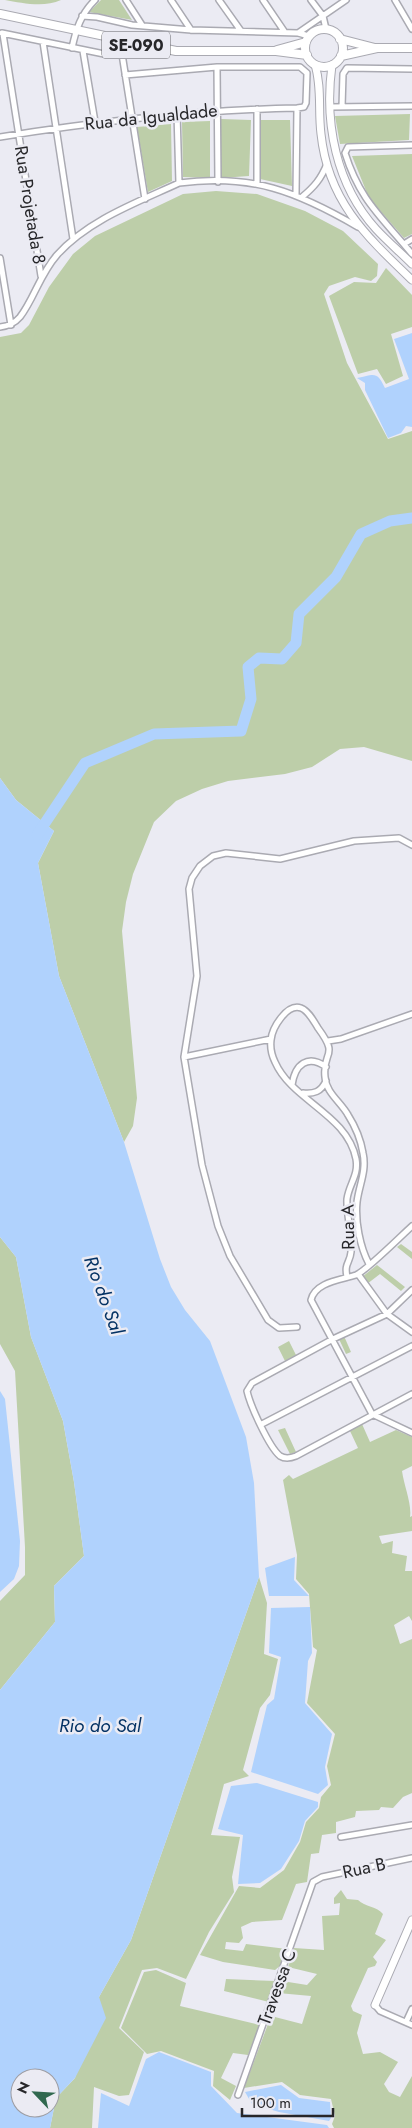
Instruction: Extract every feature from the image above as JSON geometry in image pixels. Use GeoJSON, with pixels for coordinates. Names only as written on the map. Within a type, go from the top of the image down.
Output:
{"type":"FeatureCollection","features":[{"type":"Feature","properties":{"kind":"main road","name":"SE-090"},"geometry":{"type":"LineString","coordinates":[[0,14],[151,48],[176,51],[276,51],[307,55]]}},
{"type":"Feature","properties":{"kind":"main road","name":"SE-090"},"geometry":{"type":"LineString","coordinates":[[276,51],[308,39],[318,30],[326,30]]}},
{"type":"Feature","properties":{"kind":"main road"},"geometry":{"type":"LineString","coordinates":[[326,30],[334,33],[340,39],[342,47],[341,56]]}},
{"type":"Feature","properties":{"kind":"main road"},"geometry":{"type":"LineString","coordinates":[[308,39],[307,55],[316,64],[324,67],[332,65],[341,56],[377,48],[412,48]]}},
{"type":"Feature","properties":{"kind":"main road"},"geometry":{"type":"LineString","coordinates":[[340,39],[377,48]]}},
{"type":"Feature","properties":{"kind":"main road"},"geometry":{"type":"LineString","coordinates":[[316,64],[320,134],[327,164],[344,205],[358,227],[412,280]]}},
{"type":"Feature","properties":{"kind":"main road"},"geometry":{"type":"LineString","coordinates":[[332,65],[331,107],[333,139],[338,163],[348,188],[376,229],[412,264]]}},
{"type":"Feature","properties":{"kind":"main road"},"geometry":{"type":"LineString","coordinates":[[375,2005],[412,1920]]}},
{"type":"Feature","properties":{"kind":"street"},"geometry":{"type":"LineString","coordinates":[[72,48],[75,31],[82,16],[95,0]]}},
{"type":"Feature","properties":{"kind":"street"},"geometry":{"type":"LineString","coordinates":[[126,0],[142,25]]}},
{"type":"Feature","properties":{"kind":"street"},"geometry":{"type":"LineString","coordinates":[[171,0],[191,30]]}},
{"type":"Feature","properties":{"kind":"street"},"geometry":{"type":"LineString","coordinates":[[219,0],[241,31]]}},
{"type":"Feature","properties":{"kind":"street"},"geometry":{"type":"LineString","coordinates":[[263,0],[284,31]]}},
{"type":"Feature","properties":{"kind":"street"},"geometry":{"type":"LineString","coordinates":[[312,0],[323,16],[326,30]]}},
{"type":"Feature","properties":{"kind":"street"},"geometry":{"type":"LineString","coordinates":[[298,33],[346,0]]}},
{"type":"Feature","properties":{"kind":"street"},"geometry":{"type":"LineString","coordinates":[[394,0],[412,28]]}},
{"type":"Feature","properties":{"kind":"street"},"geometry":{"type":"LineString","coordinates":[[82,16],[97,17],[132,25],[191,30],[284,31],[298,33],[308,39]]}},
{"type":"Feature","properties":{"kind":"street"},"geometry":{"type":"LineString","coordinates":[[2,33],[72,48],[122,54],[151,48]]}},
{"type":"Feature","properties":{"kind":"street","name":"Rua Projetada 8"},"geometry":{"type":"LineString","coordinates":[[2,33],[41,276]]}},
{"type":"Feature","properties":{"kind":"street"},"geometry":{"type":"LineString","coordinates":[[43,42],[74,239]]}},
{"type":"Feature","properties":{"kind":"street"},"geometry":{"type":"LineString","coordinates":[[84,50],[95,122]]}},
{"type":"Feature","properties":{"kind":"street"},"geometry":{"type":"LineString","coordinates":[[122,54],[145,199]]}},
{"type":"Feature","properties":{"kind":"street"},"geometry":{"type":"LineString","coordinates":[[125,74],[217,67],[218,182]]}},
{"type":"Feature","properties":{"kind":"street","name":"Rua da Igualdade"},"geometry":{"type":"LineString","coordinates":[[0,137],[132,117],[217,110],[297,108],[304,107],[306,103],[307,72],[304,69],[217,67]]}},
{"type":"Feature","properties":{"kind":"street"},"geometry":{"type":"LineString","coordinates":[[342,107],[344,70],[347,68],[412,69]]}},
{"type":"Feature","properties":{"kind":"street"},"geometry":{"type":"LineString","coordinates":[[331,107],[412,106]]}},
{"type":"Feature","properties":{"kind":"street"},"geometry":{"type":"LineString","coordinates":[[297,108],[299,195]]}},
{"type":"Feature","properties":{"kind":"street"},"geometry":{"type":"LineString","coordinates":[[257,109],[257,183]]}},
{"type":"Feature","properties":{"kind":"street"},"geometry":{"type":"LineString","coordinates":[[177,113],[179,183]]}},
{"type":"Feature","properties":{"kind":"street"},"geometry":{"type":"LineString","coordinates":[[412,145],[348,147],[345,153],[362,195],[382,222],[412,254]]}},
{"type":"Feature","properties":{"kind":"street"},"geometry":{"type":"LineString","coordinates":[[299,195],[315,186],[322,178],[327,164]]}},
{"type":"Feature","properties":{"kind":"street"},"geometry":{"type":"LineString","coordinates":[[0,328],[11,324],[20,317],[41,276],[58,254],[74,239],[95,224],[179,183],[257,183],[299,195],[358,227]]}},
{"type":"Feature","properties":{"kind":"street"},"geometry":{"type":"LineString","coordinates":[[404,244],[412,239]]}},
{"type":"Feature","properties":{"kind":"street"},"geometry":{"type":"LineString","coordinates":[[0,258],[11,324]]}},
{"type":"Feature","properties":{"kind":"street"},"geometry":{"type":"LineString","coordinates":[[297,1327],[278,1328],[268,1320],[230,1256],[218,1226],[202,1165],[184,1057],[197,976],[189,889],[192,878],[200,866],[213,856],[226,853],[280,858],[354,842],[398,838],[412,845]]}},
{"type":"Feature","properties":{"kind":"street"},"geometry":{"type":"LineString","coordinates":[[184,1057],[271,1039],[283,1016],[288,1010],[295,1007],[302,1008],[307,1012],[328,1041],[341,1039],[412,1014]]}},
{"type":"Feature","properties":{"kind":"street","name":"Rua A"},"geometry":{"type":"LineString","coordinates":[[271,1039],[275,1062],[292,1084],[345,1133],[353,1146],[357,1162],[357,1176],[347,1198],[350,1257],[345,1267],[347,1277]]}},
{"type":"Feature","properties":{"kind":"street","name":"Rua A"},"geometry":{"type":"LineString","coordinates":[[328,1041],[330,1050],[326,1067],[326,1081],[329,1091],[348,1114],[363,1153],[365,1166],[357,1202],[362,1252],[369,1264]]}},
{"type":"Feature","properties":{"kind":"street"},"geometry":{"type":"LineString","coordinates":[[292,1084],[294,1074],[300,1065],[308,1060],[318,1061],[326,1067]]}},
{"type":"Feature","properties":{"kind":"street"},"geometry":{"type":"LineString","coordinates":[[303,1094],[313,1094],[320,1090],[326,1081]]}},
{"type":"Feature","properties":{"kind":"street"},"geometry":{"type":"LineString","coordinates":[[320,1090],[329,1091]]}},
{"type":"Feature","properties":{"kind":"street"},"geometry":{"type":"LineString","coordinates":[[313,1094],[316,1106]]}},
{"type":"Feature","properties":{"kind":"street"},"geometry":{"type":"LineString","coordinates":[[412,1226],[358,1274],[318,1288],[313,1292],[311,1300],[354,1377],[372,1414],[412,1433]]}},
{"type":"Feature","properties":{"kind":"street"},"geometry":{"type":"LineString","coordinates":[[350,1257],[362,1252]]}},
{"type":"Feature","properties":{"kind":"street"},"geometry":{"type":"LineString","coordinates":[[358,1274],[387,1314],[412,1332]]}},
{"type":"Feature","properties":{"kind":"street"},"geometry":{"type":"LineString","coordinates":[[412,1290],[387,1314],[333,1339],[252,1383],[247,1390],[276,1452],[284,1458],[296,1456],[412,1394]]}},
{"type":"Feature","properties":{"kind":"street"},"geometry":{"type":"LineString","coordinates":[[262,1424],[412,1346]]}},
{"type":"Feature","properties":{"kind":"street"},"geometry":{"type":"LineString","coordinates":[[341,1837],[412,1825]]}},
{"type":"Feature","properties":{"kind":"street","name":"Rua B"},"geometry":{"type":"LineString","coordinates":[[316,1879],[412,1858]]}},
{"type":"Feature","properties":{"kind":"street","name":"Travessa C"},"geometry":{"type":"LineString","coordinates":[[238,2095],[299,1927],[311,1885],[316,1879]]}},
{"type":"Feature","properties":{"kind":"street"},"geometry":{"type":"LineString","coordinates":[[375,2005],[380,2010],[412,2025]]}},
{"type":"Feature","properties":{"kind":"street"},"geometry":{"type":"LineString","coordinates":[[406,2022],[412,2009]]}},
{"type":"Feature","properties":{"kind":"green space"},"geometry":{"type":"Polygon","coordinates":[[[5,0],[61,0],[40,4],[5,0]]]}},
{"type":"Feature","properties":{"kind":"green space"},"geometry":{"type":"Polygon","coordinates":[[[101,0],[119,0],[132,20],[89,12],[101,0]]]}},
{"type":"Feature","properties":{"kind":"green space"},"geometry":{"type":"Polygon","coordinates":[[[410,114],[409,140],[340,144],[335,116],[410,114]]]}},
{"type":"Feature","properties":{"kind":"green space"},"geometry":{"type":"Polygon","coordinates":[[[221,119],[251,120],[249,176],[221,178],[221,119]]]}},
{"type":"Feature","properties":{"kind":"green space"},"geometry":{"type":"Polygon","coordinates":[[[259,120],[290,120],[292,186],[260,179],[259,120]]]}},
{"type":"Feature","properties":{"kind":"green space"},"geometry":{"type":"Polygon","coordinates":[[[210,121],[210,178],[183,177],[182,122],[210,121]]]}},
{"type":"Feature","properties":{"kind":"green space"},"geometry":{"type":"Polygon","coordinates":[[[171,124],[172,181],[148,192],[137,127],[171,124]]]}},
{"type":"Feature","properties":{"kind":"green space"},"geometry":{"type":"Polygon","coordinates":[[[412,154],[412,234],[404,238],[369,198],[352,156],[412,154]]]}},
{"type":"Feature","properties":{"kind":"green space"},"geometry":{"type":"Polygon","coordinates":[[[216,191],[257,194],[305,211],[343,231],[378,264],[377,276],[371,281],[355,277],[329,286],[324,294],[347,363],[388,439],[412,431],[412,761],[364,747],[340,749],[312,767],[285,774],[228,781],[202,789],[176,801],[154,822],[133,874],[126,902],[122,931],[137,1098],[133,1126],[124,1142],[59,976],[38,863],[54,831],[16,800],[0,778],[0,337],[21,333],[29,325],[49,287],[73,254],[95,236],[183,194],[216,191]]]}},
{"type":"Feature","properties":{"kind":"green space"},"geometry":{"type":"Polygon","coordinates":[[[386,268],[412,295],[412,327],[391,334],[403,376],[386,384],[377,369],[358,374],[329,296],[354,282],[376,283],[386,268]]]}},
{"type":"Feature","properties":{"kind":"green space"},"geometry":{"type":"Polygon","coordinates":[[[0,1237],[16,1257],[31,1337],[63,1421],[84,1556],[54,1586],[55,1622],[0,1690],[0,1601],[25,1575],[25,1547],[15,1371],[0,1344],[0,1237]]]}},
{"type":"Feature","properties":{"kind":"green space"},"geometry":{"type":"Polygon","coordinates":[[[401,1244],[412,1252],[412,1259],[397,1247],[401,1244]]]}},
{"type":"Feature","properties":{"kind":"green space"},"geometry":{"type":"Polygon","coordinates":[[[377,1265],[405,1287],[401,1291],[380,1274],[367,1284],[362,1277],[377,1265]]]}},
{"type":"Feature","properties":{"kind":"green space"},"geometry":{"type":"Polygon","coordinates":[[[344,1336],[351,1352],[346,1354],[339,1339],[344,1336]]]}},
{"type":"Feature","properties":{"kind":"green space"},"geometry":{"type":"Polygon","coordinates":[[[289,1341],[296,1355],[285,1361],[278,1347],[289,1341]]]}},
{"type":"Feature","properties":{"kind":"green space"},"geometry":{"type":"Polygon","coordinates":[[[362,1424],[370,1442],[396,1430],[412,1437],[412,1466],[402,1471],[409,1501],[410,1517],[412,1516],[412,1531],[379,1536],[382,1544],[393,1541],[392,1553],[407,1556],[405,1571],[412,1571],[412,1621],[409,1616],[394,1625],[400,1644],[412,1639],[412,1793],[403,1797],[393,1808],[381,1807],[379,1810],[356,1811],[355,1817],[336,1822],[336,1833],[322,1835],[319,1853],[311,1854],[307,1882],[296,1884],[282,1920],[252,1922],[241,1927],[243,1938],[239,1943],[226,1942],[225,1949],[243,1951],[246,1944],[287,1949],[281,1965],[275,1970],[223,1962],[200,1955],[239,1886],[260,1888],[284,1870],[300,1842],[306,1822],[319,1808],[321,1797],[331,1785],[327,1766],[335,1734],[307,1703],[317,1650],[313,1647],[309,1594],[296,1579],[297,1555],[283,1480],[289,1475],[293,1479],[358,1448],[350,1431],[362,1424]]]}},
{"type":"Feature","properties":{"kind":"green space"},"geometry":{"type":"Polygon","coordinates":[[[285,1428],[296,1452],[290,1454],[278,1430],[285,1428]]]}},
{"type":"Feature","properties":{"kind":"green space"},"geometry":{"type":"Polygon","coordinates":[[[259,1577],[267,1603],[264,1654],[278,1659],[270,1695],[260,1708],[243,1770],[249,1776],[224,1784],[211,1835],[240,1837],[232,1877],[234,1892],[209,1932],[186,1979],[157,1968],[142,1970],[119,2028],[144,2052],[129,2095],[119,2096],[94,2087],[92,2128],[50,2128],[52,2118],[60,2118],[60,2094],[75,2078],[99,1997],[131,1940],[259,1577]]]}},
{"type":"Feature","properties":{"kind":"green space"},"geometry":{"type":"Polygon","coordinates":[[[341,1890],[347,1899],[358,1900],[378,1909],[383,1914],[375,1934],[386,1940],[373,1957],[377,1962],[375,1966],[368,1968],[351,2006],[353,2011],[362,2015],[357,2033],[363,2054],[380,2052],[398,2062],[384,2084],[389,2092],[400,2097],[412,2076],[412,2128],[334,2128],[332,2124],[335,2116],[331,2099],[300,2095],[282,2082],[244,2088],[271,2016],[302,2024],[311,1996],[278,1993],[282,1981],[307,1985],[317,1974],[288,1967],[294,1948],[324,1950],[322,1916],[339,1915],[340,1903],[334,1904],[334,1898],[341,1890]]]}},
{"type":"Feature","properties":{"kind":"green space"},"geometry":{"type":"Polygon","coordinates":[[[156,1970],[186,1983],[180,2006],[260,2025],[248,2055],[233,2053],[221,2078],[236,2086],[230,2100],[213,2086],[214,2071],[161,2051],[147,2054],[121,2028],[144,1972],[156,1970]]]}},
{"type":"Feature","properties":{"kind":"green space"},"geometry":{"type":"Polygon","coordinates":[[[226,1979],[275,1981],[269,2002],[224,1991],[226,1979]]]}},
{"type":"Feature","properties":{"kind":"water"},"geometry":{"type":"Polygon","coordinates":[[[412,333],[412,427],[406,426],[401,433],[388,438],[365,390],[365,383],[357,378],[375,375],[380,379],[385,388],[409,379],[394,339],[412,333]]]}},
{"type":"Feature","properties":{"kind":"water","name":"Rio do Sal"},"geometry":{"type":"Polygon","coordinates":[[[0,778],[16,800],[54,831],[38,863],[59,976],[124,1142],[160,1259],[171,1287],[185,1310],[210,1341],[246,1437],[254,1483],[259,1577],[131,1940],[99,1997],[106,2018],[75,2078],[60,2094],[60,2068],[10,2068],[10,2118],[52,2118],[50,2128],[0,2128],[0,1690],[55,1622],[54,1586],[84,1556],[63,1421],[31,1337],[16,1257],[0,1237],[0,778]]]}},
{"type":"Feature","properties":{"kind":"water"},"geometry":{"type":"Polygon","coordinates":[[[0,1391],[5,1399],[20,1541],[19,1566],[14,1579],[0,1592],[0,1391]]]}},
{"type":"Feature","properties":{"kind":"water"},"geometry":{"type":"Polygon","coordinates":[[[295,1557],[294,1580],[309,1596],[269,1596],[265,1568],[295,1557]]]}},
{"type":"Feature","properties":{"kind":"water"},"geometry":{"type":"Polygon","coordinates":[[[310,1607],[312,1653],[308,1661],[305,1703],[332,1734],[325,1767],[328,1785],[318,1794],[251,1772],[267,1705],[274,1699],[281,1657],[269,1653],[271,1608],[310,1607]]]}},
{"type":"Feature","properties":{"kind":"water"},"geometry":{"type":"Polygon","coordinates":[[[257,1783],[318,1802],[318,1807],[305,1821],[299,1841],[281,1869],[260,1883],[238,1884],[243,1835],[218,1829],[231,1786],[257,1783]]]}},
{"type":"Feature","properties":{"kind":"water"},"geometry":{"type":"Polygon","coordinates":[[[159,2052],[211,2072],[211,2086],[237,2113],[327,2125],[329,2128],[98,2128],[101,2093],[129,2106],[146,2059],[159,2052]]]}},
{"type":"Feature","properties":{"kind":"water"},"geometry":{"type":"Polygon","coordinates":[[[281,2085],[299,2098],[330,2102],[331,2118],[329,2121],[279,2112],[252,2104],[245,2092],[281,2085]]]}},
{"type":"Feature","properties":{"kind":"waterway"},"geometry":{"type":"LineString","coordinates":[[37,835],[85,763],[154,734],[241,731],[251,699],[248,667],[259,658],[282,659],[296,643],[299,614],[336,577],[361,534],[390,521],[412,518]]}}]}
